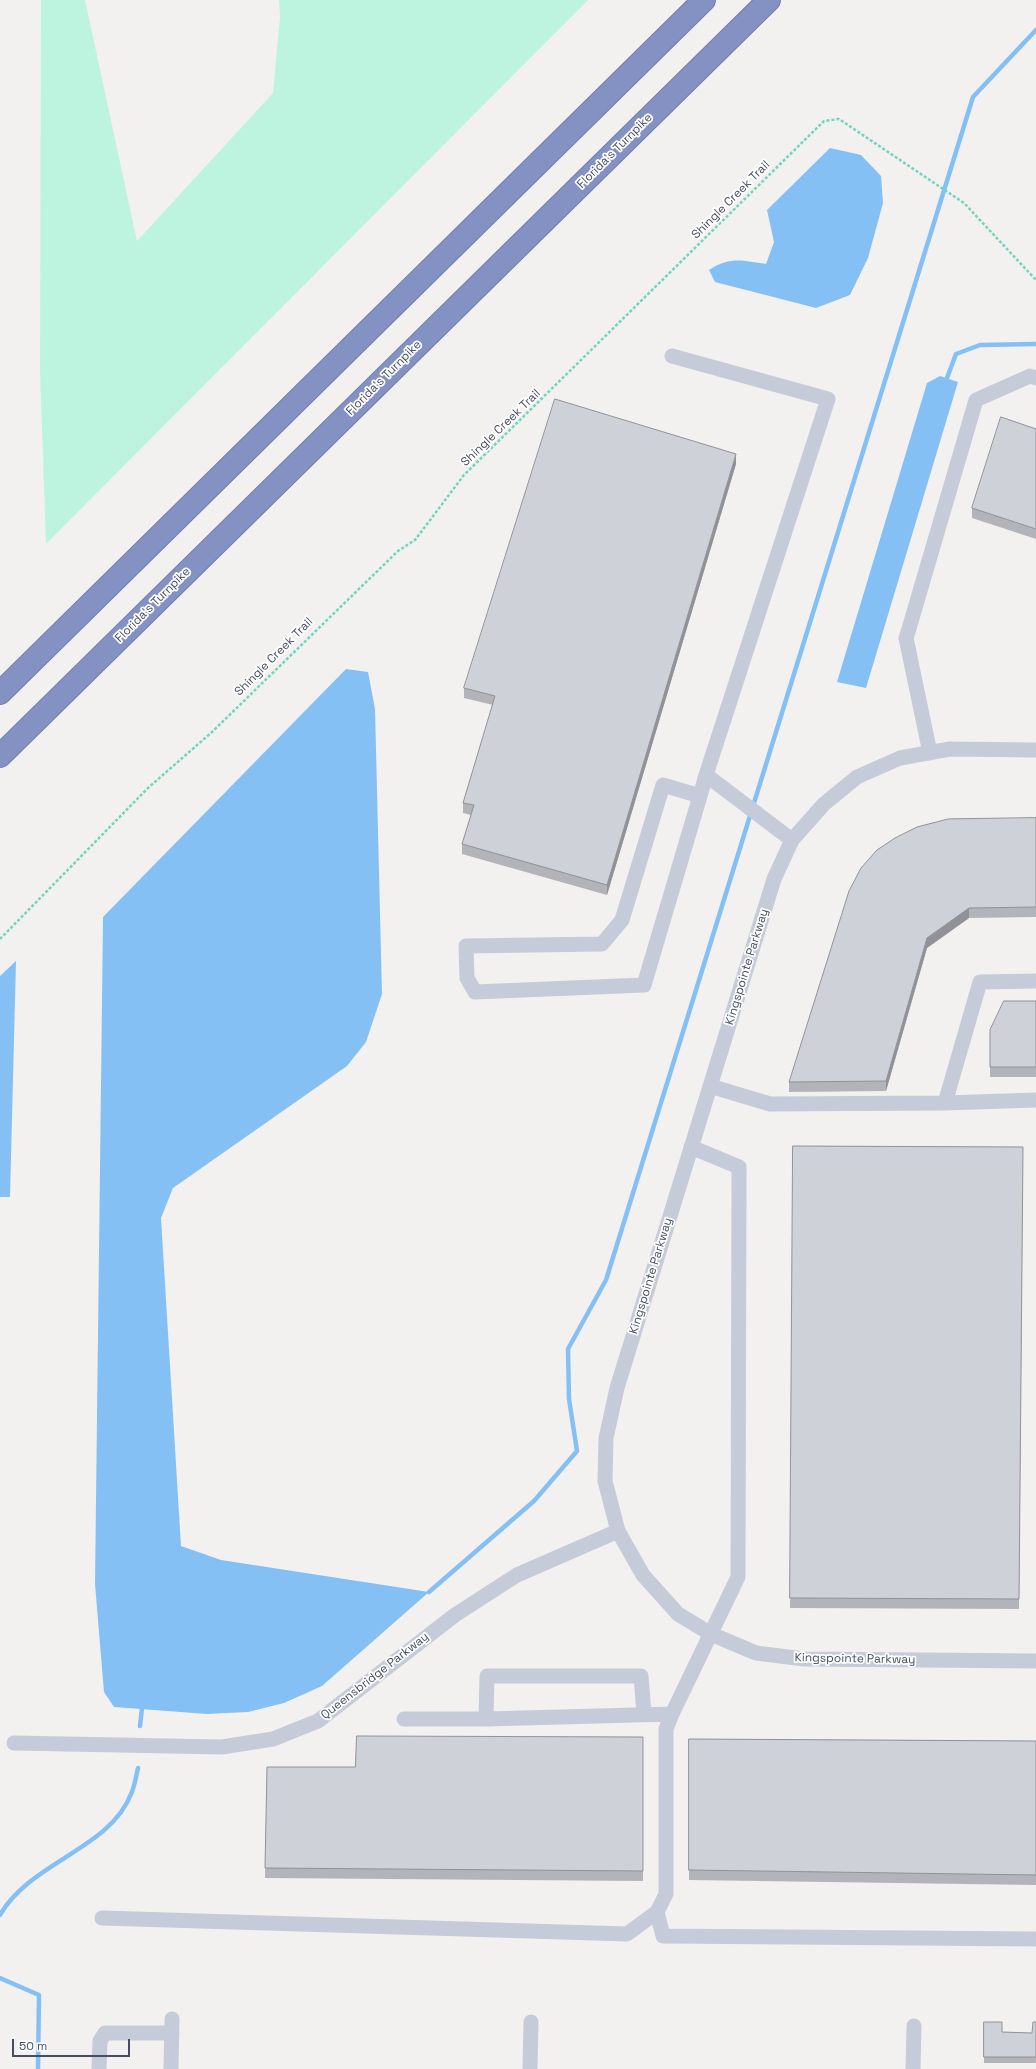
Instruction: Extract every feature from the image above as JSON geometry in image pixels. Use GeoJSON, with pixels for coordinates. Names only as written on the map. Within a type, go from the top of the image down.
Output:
{"type":"FeatureCollection","features":[{"type":"Feature","properties":{"kind":"highway"},"geometry":{"type":"LineString","coordinates":[[0,692],[704,0]]}},
{"type":"Feature","properties":{"kind":"highway","name":"Florida's Turnpike"},"geometry":{"type":"LineString","coordinates":[[0,756],[769,0]]}},
{"type":"Feature","properties":{"kind":"street"},"geometry":{"type":"LineString","coordinates":[[672,356],[828,399],[706,775],[700,796],[644,985],[475,992],[466,978],[466,946],[602,944],[622,920],[662,785],[700,796]]}},
{"type":"Feature","properties":{"kind":"street"},"geometry":{"type":"LineString","coordinates":[[930,753],[906,638],[976,400],[1030,376],[1036,378]]}},
{"type":"Feature","properties":{"kind":"street","name":"Kingspointe Parkway"},"geometry":{"type":"LineString","coordinates":[[1036,750],[950,749],[900,758],[857,777],[824,804],[792,840],[774,879],[617,1388],[606,1438],[605,1481],[618,1531],[643,1575],[678,1614],[711,1634],[756,1652],[804,1659],[1036,1661]]}},
{"type":"Feature","properties":{"kind":"street"},"geometry":{"type":"LineString","coordinates":[[706,775],[792,840]]}},
{"type":"Feature","properties":{"kind":"street"},"geometry":{"type":"LineString","coordinates":[[945,1103],[980,982],[1036,982]]}},
{"type":"Feature","properties":{"kind":"street"},"geometry":{"type":"LineString","coordinates":[[710,1086],[770,1104],[945,1103],[1036,1100]]}},
{"type":"Feature","properties":{"kind":"street"},"geometry":{"type":"LineString","coordinates":[[102,1918],[627,1934],[657,1912],[666,1894],[666,1729],[738,1577],[739,1166],[691,1147]]}},
{"type":"Feature","properties":{"kind":"street","name":"Queensbridge Parkway"},"geometry":{"type":"LineString","coordinates":[[14,1743],[222,1747],[273,1739],[318,1721],[455,1615],[517,1575],[618,1531]]}},
{"type":"Feature","properties":{"kind":"street"},"geometry":{"type":"LineString","coordinates":[[486,1719],[487,1676],[642,1676],[644,1714]]}},
{"type":"Feature","properties":{"kind":"street"},"geometry":{"type":"LineString","coordinates":[[404,1718],[486,1719],[672,1714]]}},
{"type":"Feature","properties":{"kind":"street"},"geometry":{"type":"LineString","coordinates":[[657,1912],[663,1936],[1036,1939]]}},
{"type":"Feature","properties":{"kind":"street"},"geometry":{"type":"LineString","coordinates":[[530,2069],[531,2022]]}},
{"type":"Feature","properties":{"kind":"street"},"geometry":{"type":"LineString","coordinates":[[99,2069],[100,2041],[105,2033],[172,2026],[171,2069]]}},
{"type":"Feature","properties":{"kind":"street"},"geometry":{"type":"LineString","coordinates":[[913,2069],[914,2026]]}},
{"type":"Feature","properties":{"kind":"path","name":"Shingle Creek Trail"},"geometry":{"type":"LineString","coordinates":[[0,939],[148,788],[212,732],[398,551],[415,540],[464,475],[824,121],[838,119],[964,203],[1036,280]]}},
{"type":"Feature","properties":{"kind":"green space"},"geometry":{"type":"Polygon","coordinates":[[[41,0],[85,0],[137,241],[273,93],[280,17],[279,0],[588,0],[46,544],[40,370],[41,0]]]}},
{"type":"Feature","properties":{"kind":"water"},"geometry":{"type":"Polygon","coordinates":[[[830,148],[861,155],[881,176],[883,203],[868,258],[850,295],[816,308],[715,282],[709,270],[724,263],[731,261],[744,261],[766,264],[774,242],[767,210],[830,148]]]}},
{"type":"Feature","properties":{"kind":"water"},"geometry":{"type":"Polygon","coordinates":[[[940,376],[958,382],[866,688],[837,682],[927,383],[940,376]]]}},
{"type":"Feature","properties":{"kind":"water"},"geometry":{"type":"Polygon","coordinates":[[[346,669],[368,672],[375,709],[382,994],[366,1042],[347,1066],[173,1188],[161,1218],[181,1546],[221,1560],[429,1592],[322,1686],[284,1703],[248,1712],[207,1714],[114,1707],[104,1692],[95,1584],[103,917],[346,669]]]}},
{"type":"Feature","properties":{"kind":"water"},"geometry":{"type":"Polygon","coordinates":[[[16,961],[10,1197],[0,1197],[0,976],[16,961]]]}},
{"type":"Feature","properties":{"kind":"building"},"geometry":{"type":"Polygon","coordinates":[[[555,399],[736,454],[607,885],[462,844],[474,805],[463,803],[495,696],[464,688],[555,399]]]}},
{"type":"Feature","properties":{"kind":"building"},"geometry":{"type":"Polygon","coordinates":[[[1001,417],[1036,429],[1036,529],[972,508],[1001,417]]]}},
{"type":"Feature","properties":{"kind":"building"},"geometry":{"type":"Polygon","coordinates":[[[1036,818],[1036,907],[969,908],[927,938],[886,1081],[789,1082],[849,891],[861,868],[877,850],[895,838],[917,827],[948,819],[1036,818]]]}},
{"type":"Feature","properties":{"kind":"building"},"geometry":{"type":"Polygon","coordinates":[[[1004,1001],[1036,1001],[1036,1067],[990,1067],[990,1030],[1004,1001]]]}},
{"type":"Feature","properties":{"kind":"building"},"geometry":{"type":"Polygon","coordinates":[[[793,1146],[1023,1147],[1019,1599],[790,1598],[793,1146]]]}},
{"type":"Feature","properties":{"kind":"building"},"geometry":{"type":"Polygon","coordinates":[[[357,1736],[643,1737],[643,1871],[265,1868],[267,1767],[355,1767],[357,1736]]]}},
{"type":"Feature","properties":{"kind":"building"},"geometry":{"type":"Polygon","coordinates":[[[689,1739],[1036,1741],[1036,1875],[689,1870],[689,1739]]]}},
{"type":"Feature","properties":{"kind":"building"},"geometry":{"type":"Polygon","coordinates":[[[984,2022],[1002,2022],[1002,2032],[1032,2033],[1033,2022],[1036,2022],[1036,2057],[984,2057],[984,2022]]]}},
{"type":"Feature","properties":{"kind":"waterway"},"geometry":{"type":"LineString","coordinates":[[429,1592],[534,1501],[577,1451],[569,1399],[568,1349],[606,1280],[973,97],[1036,30]]}},
{"type":"Feature","properties":{"kind":"waterway"},"geometry":{"type":"LineString","coordinates":[[947,378],[956,354],[980,345],[1036,344]]}},
{"type":"Feature","properties":{"kind":"waterway"},"geometry":{"type":"LineString","coordinates":[[140,1726],[142,1708]]}},
{"type":"Feature","properties":{"kind":"waterway"},"geometry":{"type":"LineString","coordinates":[[0,1915],[13,1897],[30,1881],[106,1829],[121,1813],[131,1794],[138,1768]]}},
{"type":"Feature","properties":{"kind":"waterway"},"geometry":{"type":"LineString","coordinates":[[0,1978],[39,1995],[38,2069]]}}]}
